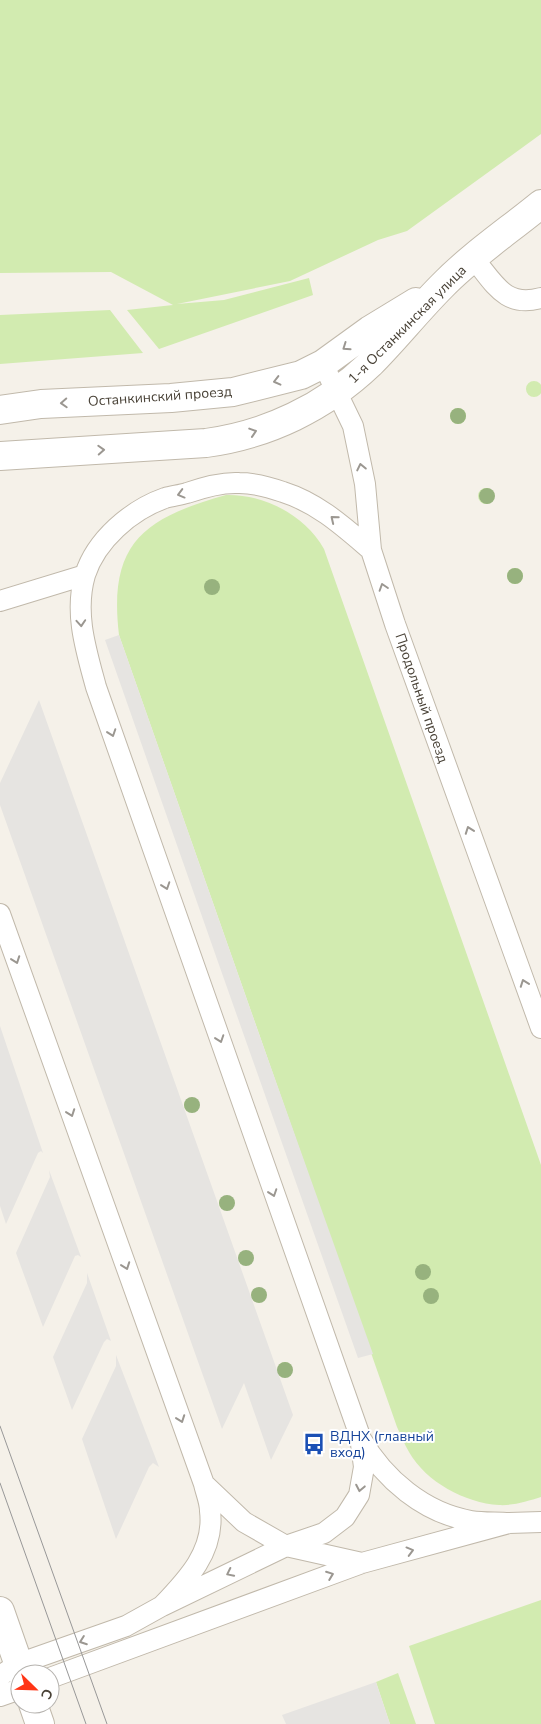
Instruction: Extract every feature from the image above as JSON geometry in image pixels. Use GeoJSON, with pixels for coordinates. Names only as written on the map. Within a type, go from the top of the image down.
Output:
{"type":"FeatureCollection","features":[{"type":"Feature","properties":{"kind":"street","name":"1-я Останкинская улица"},"geometry":{"type":"LineString","coordinates":[[0,456],[229,440],[285,421],[337,392],[369,365],[443,285],[541,204]]}},
{"type":"Feature","properties":{"kind":"street","name":"Останкинский проезд"},"geometry":{"type":"LineString","coordinates":[[0,410],[41,404],[171,398],[232,392],[301,375],[322,364],[370,330],[443,285]]}},
{"type":"Feature","properties":{"kind":"street"},"geometry":{"type":"LineString","coordinates":[[0,1611],[12,1664]]}},
{"type":"Feature","properties":{"kind":"lane"},"geometry":{"type":"LineString","coordinates":[[474,259],[508,298],[523,301],[541,298]]}},
{"type":"Feature","properties":{"kind":"lane","name":"Продольный проезд"},"geometry":{"type":"LineString","coordinates":[[322,364],[353,426],[365,484],[371,550],[427,716],[541,1028]]}},
{"type":"Feature","properties":{"kind":"lane"},"geometry":{"type":"LineString","coordinates":[[371,550],[328,514],[302,499],[265,486],[225,483],[164,498],[145,508],[110,534],[96,552],[85,575],[80,604],[82,636],[96,687],[361,1439],[374,1461],[395,1482],[433,1508],[470,1521],[541,1522]]}},
{"type":"Feature","properties":{"kind":"lane"},"geometry":{"type":"LineString","coordinates":[[0,601],[85,575]]}},
{"type":"Feature","properties":{"kind":"lane"},"geometry":{"type":"LineString","coordinates":[[0,914],[204,1484],[211,1513],[207,1545],[191,1577],[162,1606]]}},
{"type":"Feature","properties":{"kind":"lane"},"geometry":{"type":"LineString","coordinates":[[42,1664],[126,1626],[162,1606],[286,1546],[324,1533],[345,1517],[359,1495],[364,1467],[361,1439]]}},
{"type":"Feature","properties":{"kind":"lane"},"geometry":{"type":"LineString","coordinates":[[204,1484],[244,1522],[286,1546],[362,1563]]}},
{"type":"Feature","properties":{"kind":"lane"},"geometry":{"type":"LineString","coordinates":[[60,1674],[362,1563],[509,1523]]}},
{"type":"Feature","properties":{"kind":"lane"},"geometry":{"type":"LineString","coordinates":[[0,1696],[10,1683]]}},
{"type":"Feature","properties":{"kind":"green space"},"geometry":{"type":"Polygon","coordinates":[[[0,0],[541,0],[541,134],[407,231],[378,240],[290,281],[177,304],[224,300],[309,278],[313,295],[159,349],[127,310],[173,305],[111,272],[0,273],[0,0]]]}},
{"type":"Feature","properties":{"kind":"green space"},"geometry":{"type":"Polygon","coordinates":[[[110,310],[143,353],[0,364],[0,315],[110,310]]]}},
{"type":"Feature","properties":{"kind":"green space"},"geometry":{"type":"Polygon","coordinates":[[[534,381],[540,383],[542,389],[540,395],[534,397],[528,395],[526,389],[528,383],[534,381]]]}},
{"type":"Feature","properties":{"kind":"green space"},"geometry":{"type":"Polygon","coordinates":[[[458,408],[464,410],[466,416],[464,422],[458,424],[452,422],[450,416],[452,410],[458,408]]]}},
{"type":"Feature","properties":{"kind":"green space"},"geometry":{"type":"Polygon","coordinates":[[[486,488],[492,490],[494,496],[492,502],[486,504],[480,502],[478,496],[480,490],[486,488]]]}},
{"type":"Feature","properties":{"kind":"green space"},"geometry":{"type":"Polygon","coordinates":[[[226,495],[255,498],[282,509],[306,526],[324,549],[541,1165],[541,1497],[525,1502],[504,1505],[486,1503],[473,1500],[448,1489],[425,1473],[416,1463],[397,1427],[119,635],[117,604],[120,578],[126,556],[138,539],[153,525],[173,514],[226,495]]]}},
{"type":"Feature","properties":{"kind":"green space"},"geometry":{"type":"Polygon","coordinates":[[[515,568],[521,570],[523,576],[521,582],[515,584],[509,582],[507,576],[509,570],[515,568]]]}},
{"type":"Feature","properties":{"kind":"green space"},"geometry":{"type":"Polygon","coordinates":[[[188,1098],[194,1098],[198,1105],[194,1112],[188,1112],[184,1108],[184,1102],[188,1098]]]}},
{"type":"Feature","properties":{"kind":"green space"},"geometry":{"type":"Polygon","coordinates":[[[223,1196],[229,1196],[233,1203],[229,1210],[223,1210],[219,1206],[219,1200],[223,1196]]]}},
{"type":"Feature","properties":{"kind":"green space"},"geometry":{"type":"Polygon","coordinates":[[[243,1251],[249,1251],[253,1258],[249,1265],[243,1265],[239,1261],[239,1255],[243,1251]]]}},
{"type":"Feature","properties":{"kind":"green space"},"geometry":{"type":"Polygon","coordinates":[[[256,1288],[262,1288],[266,1295],[262,1302],[256,1302],[252,1298],[252,1292],[256,1288]]]}},
{"type":"Feature","properties":{"kind":"green space"},"geometry":{"type":"Polygon","coordinates":[[[282,1362],[288,1362],[292,1369],[288,1376],[282,1376],[278,1372],[278,1366],[282,1362]]]}},
{"type":"Feature","properties":{"kind":"green space"},"geometry":{"type":"Polygon","coordinates":[[[541,1600],[541,1724],[435,1724],[409,1646],[541,1600]]]}},
{"type":"Feature","properties":{"kind":"green space"},"geometry":{"type":"Polygon","coordinates":[[[398,1673],[416,1724],[390,1724],[376,1682],[398,1673]]]}},
{"type":"Feature","properties":{"kind":"shaded area"},"geometry":{"type":"Polygon","coordinates":[[[119,635],[373,1354],[358,1358],[218,962],[105,640],[119,635]]]}},
{"type":"Feature","properties":{"kind":"shaded area"},"geometry":{"type":"Polygon","coordinates":[[[39,700],[293,1415],[271,1460],[244,1383],[222,1429],[0,805],[0,783],[39,700]]]}},
{"type":"Feature","properties":{"kind":"shaded area"},"geometry":{"type":"Polygon","coordinates":[[[0,1026],[43,1153],[41,1151],[38,1153],[6,1224],[0,1206],[0,1026]]]}},
{"type":"Feature","properties":{"kind":"shaded area"},"geometry":{"type":"Polygon","coordinates":[[[49,1170],[81,1257],[75,1256],[43,1327],[16,1253],[50,1177],[49,1170]]]}},
{"type":"Feature","properties":{"kind":"shaded area"},"geometry":{"type":"Polygon","coordinates":[[[87,1273],[111,1341],[107,1339],[104,1342],[72,1410],[53,1357],[87,1283],[87,1273]]]}},
{"type":"Feature","properties":{"kind":"shaded area"},"geometry":{"type":"Polygon","coordinates":[[[116,1355],[159,1467],[153,1463],[149,1467],[116,1539],[82,1439],[116,1366],[116,1355]]]}},
{"type":"Feature","properties":{"kind":"shaded area"},"geometry":{"type":"Polygon","coordinates":[[[376,1682],[390,1724],[286,1724],[282,1715],[376,1682]]]}},
{"type":"Feature","properties":{"kind":"tram line"},"geometry":{"type":"LineString","coordinates":[[0,1426],[107,1724]]}},
{"type":"Feature","properties":{"kind":"tram line"},"geometry":{"type":"LineString","coordinates":[[0,1483],[86,1724]]}},
{"type":"Feature","properties":{"kind":"place","name":"ВДНХ (главный вход)"},"geometry":{"type":"Point","coordinates":[314,1444]}}]}
